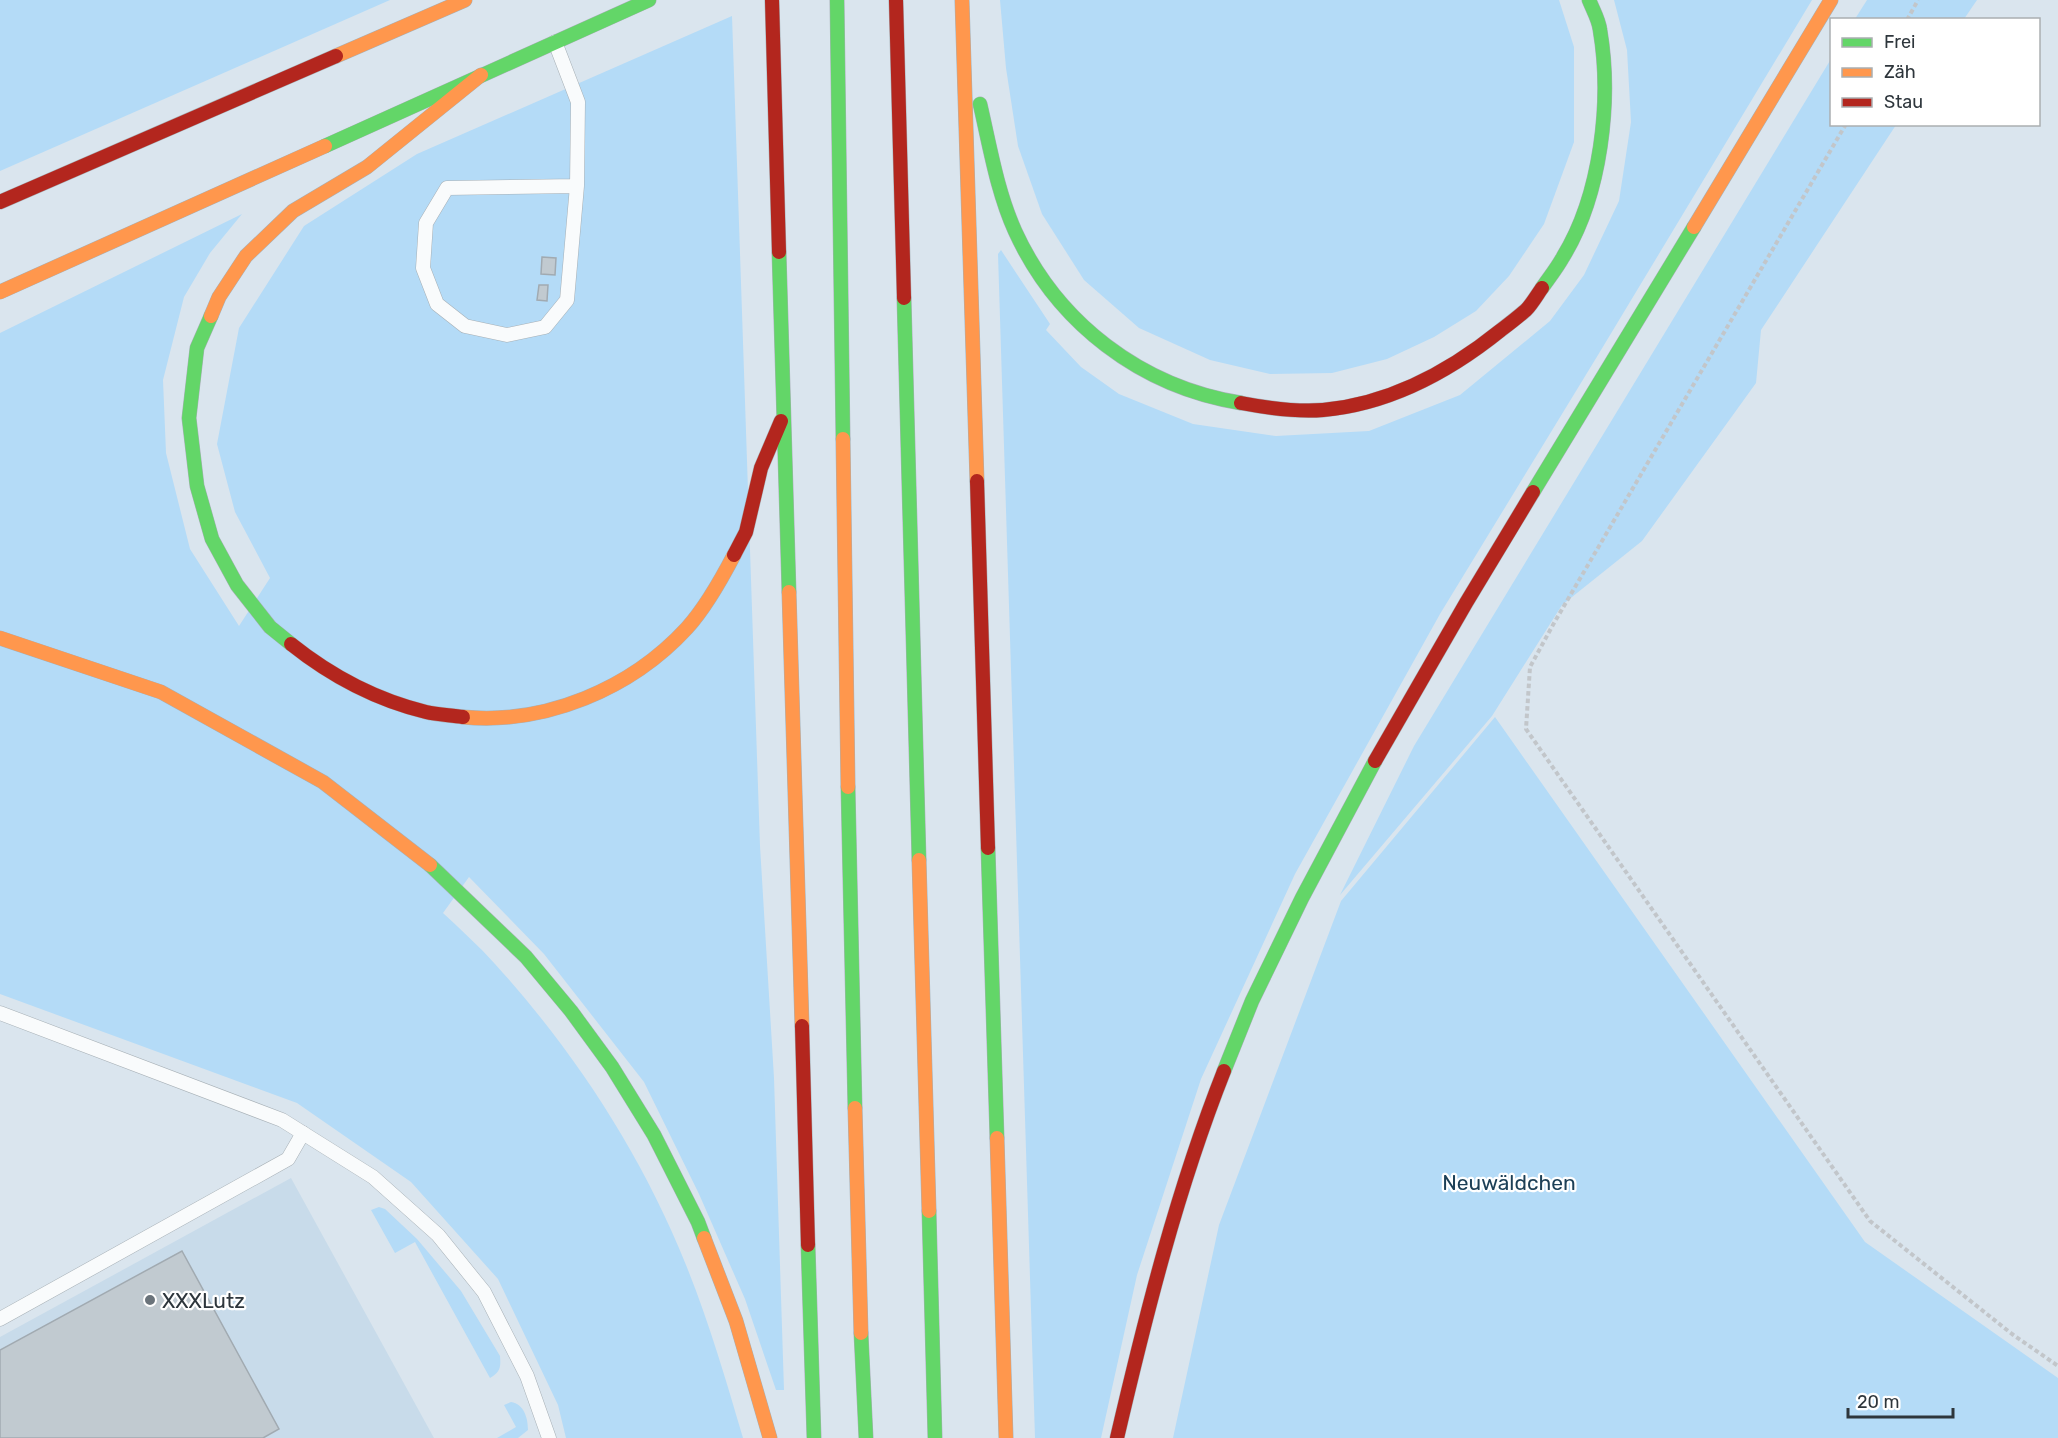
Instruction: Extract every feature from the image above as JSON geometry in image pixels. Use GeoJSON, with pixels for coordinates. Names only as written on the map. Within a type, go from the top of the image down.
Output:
{"type":"FeatureCollection","features":[{"type":"Feature","properties":{"kind":"highway"},"geometry":{"type":"LineString","coordinates":[[0,202],[465,0]]}},
{"type":"Feature","properties":{"kind":"highway"},"geometry":{"type":"LineString","coordinates":[[0,292],[649,0]]}},
{"type":"Feature","properties":{"kind":"highway"},"geometry":{"type":"LineString","coordinates":[[772,0],[814,1438]]}},
{"type":"Feature","properties":{"kind":"highway"},"geometry":{"type":"LineString","coordinates":[[837,0],[849,888],[860,1321],[866,1438]]}},
{"type":"Feature","properties":{"kind":"highway"},"geometry":{"type":"LineString","coordinates":[[896,0],[934,1438]]}},
{"type":"Feature","properties":{"kind":"highway"},"geometry":{"type":"LineString","coordinates":[[962,0],[1006,1438]]}},
{"type":"Feature","properties":{"kind":"highway"},"geometry":{"type":"LineString","coordinates":[[963,29],[1000,190],[1015,230],[1034,268],[1065,309],[1097,340],[1136,368],[1179,387],[1226,401],[1255,406],[1275,409],[1322,410],[1364,403],[1399,393],[1428,380],[1480,347],[1527,309],[1564,256],[1584,212],[1600,157],[1605,87],[1600,28],[1589,0]]}},
{"type":"Feature","properties":{"kind":"highway"},"geometry":{"type":"LineString","coordinates":[[1117,1438],[1143,1324],[1185,1179],[1215,1094],[1252,1001],[1297,909],[1377,758],[1466,603],[1830,0]]}},
{"type":"Feature","properties":{"kind":"highway"},"geometry":{"type":"LineString","coordinates":[[481,75],[367,167],[293,211],[246,256],[219,297],[197,348],[189,418],[197,486],[212,539],[237,585],[270,627],[312,661],[343,680],[376,696],[428,713],[478,718],[520,715],[598,694],[631,675],[687,628],[719,584],[746,532],[761,468],[785,411]]}},
{"type":"Feature","properties":{"kind":"highway"},"geometry":{"type":"LineString","coordinates":[[0,639],[161,692],[323,782],[436,870],[526,957],[571,1011],[612,1067],[659,1145],[698,1222],[736,1321],[770,1438]]}},
{"type":"Feature","properties":{"kind":"lane"},"geometry":{"type":"LineString","coordinates":[[555,42],[578,102],[577,186],[567,300],[545,327],[507,335],[465,326],[437,304],[423,268],[426,223],[447,188],[577,186]]}},
{"type":"Feature","properties":{"kind":"lane"},"geometry":{"type":"LineString","coordinates":[[0,1013],[282,1120],[373,1178],[438,1235],[484,1292],[528,1376],[549,1438]]}},
{"type":"Feature","properties":{"kind":"lane"},"geometry":{"type":"LineString","coordinates":[[0,1319],[288,1159],[303,1133]]}},
{"type":"Feature","properties":{"kind":"path"},"geometry":{"type":"LineString","coordinates":[[1908,18],[1918,0]]}},
{"type":"Feature","properties":{"kind":"path"},"geometry":{"type":"LineString","coordinates":[[1845,126],[1530,667],[1526,729],[1870,1221],[2012,1334],[2058,1366]]}},
{"type":"Feature","properties":{"kind":"shaded area"},"geometry":{"type":"Polygon","coordinates":[[[291,1178],[434,1438],[0,1438],[0,1337],[291,1178]]]}},
{"type":"Feature","properties":{"kind":"green space"},"geometry":{"type":"Polygon","coordinates":[[[0,0],[390,0],[0,171],[0,0]]]}},
{"type":"Feature","properties":{"kind":"green space"},"geometry":{"type":"Polygon","coordinates":[[[1000,0],[1559,0],[1574,47],[1574,142],[1544,224],[1509,276],[1476,311],[1434,337],[1387,359],[1332,373],[1270,374],[1210,360],[1139,328],[1084,280],[1042,214],[1018,146],[1006,68],[1000,0]]]}},
{"type":"Feature","properties":{"kind":"green space"},"geometry":{"type":"Polygon","coordinates":[[[1614,0],[1812,0],[1440,614],[1295,874],[1201,1079],[1137,1275],[1101,1438],[1035,1438],[998,254],[1001,250],[1050,324],[1046,330],[1081,367],[1119,394],[1193,424],[1276,436],[1369,431],[1460,395],[1550,321],[1584,275],[1619,201],[1631,122],[1627,50],[1614,0]]]}},
{"type":"Feature","properties":{"kind":"green space"},"geometry":{"type":"Polygon","coordinates":[[[1867,0],[1977,0],[1965,18],[1856,18],[1867,0]]]}},
{"type":"Feature","properties":{"kind":"green space"},"geometry":{"type":"Polygon","coordinates":[[[732,16],[760,846],[774,1078],[784,1390],[776,1390],[745,1299],[699,1194],[644,1082],[544,954],[469,877],[443,913],[495,964],[552,1033],[604,1106],[627,1145],[649,1184],[686,1265],[710,1329],[743,1438],[566,1438],[558,1405],[498,1279],[411,1182],[297,1103],[0,994],[0,333],[242,214],[210,253],[184,297],[163,380],[166,453],[190,549],[239,626],[270,578],[235,512],[217,444],[239,328],[304,226],[417,154],[732,16]]]}},
{"type":"Feature","properties":{"kind":"green space"},"geometry":{"type":"Polygon","coordinates":[[[1830,61],[1830,126],[1895,126],[1761,330],[1756,383],[1642,541],[1562,605],[1492,716],[1340,895],[1414,746],[1830,61]]]}},
{"type":"Feature","properties":{"kind":"green space","name":"Neuwäldchen"},"geometry":{"type":"Polygon","coordinates":[[[1495,717],[1865,1242],[2058,1378],[2058,1438],[1173,1438],[1219,1225],[1341,901],[1495,717]]]}},
{"type":"Feature","properties":{"kind":"green space"},"geometry":{"type":"Polygon","coordinates":[[[379,1207],[385,1209],[417,1239],[461,1291],[500,1356],[498,1372],[490,1378],[415,1242],[395,1253],[371,1210],[379,1207]]]}},
{"type":"Feature","properties":{"kind":"green space"},"geometry":{"type":"Polygon","coordinates":[[[511,1402],[524,1412],[528,1430],[518,1438],[497,1438],[516,1427],[504,1405],[511,1402]]]}},
{"type":"Feature","properties":{"kind":"building"},"geometry":{"type":"Polygon","coordinates":[[[542,257],[556,258],[555,275],[541,274],[542,257]]]}},
{"type":"Feature","properties":{"kind":"building"},"geometry":{"type":"Polygon","coordinates":[[[539,285],[548,285],[547,301],[537,300],[539,285]]]}},
{"type":"Feature","properties":{"kind":"building","name":"XXXLutz"},"geometry":{"type":"Polygon","coordinates":[[[182,1251],[279,1429],[263,1438],[0,1438],[0,1350],[182,1251]]]}},
{"type":"Feature","properties":{"kind":"traffic: fast"},"geometry":{"type":"LineString","coordinates":[[325,146],[649,0]]}},
{"type":"Feature","properties":{"kind":"traffic: fast"},"geometry":{"type":"LineString","coordinates":[[837,0],[843,439]]}},
{"type":"Feature","properties":{"kind":"traffic: fast"},"geometry":{"type":"LineString","coordinates":[[1542,288],[1561,261],[1576,232],[1595,177],[1600,147],[1604,117],[1603,58],[1599,26],[1589,0]]}},
{"type":"Feature","properties":{"kind":"traffic: fast"},"geometry":{"type":"LineString","coordinates":[[980,104],[1009,216],[1033,264],[1054,294],[1079,322],[1106,346],[1137,366],[1169,382],[1204,395],[1241,403]]}},
{"type":"Feature","properties":{"kind":"traffic: fast"},"geometry":{"type":"LineString","coordinates":[[1533,492],[1694,227]]}},
{"type":"Feature","properties":{"kind":"traffic: fast"},"geometry":{"type":"LineString","coordinates":[[779,252],[789,592]]}},
{"type":"Feature","properties":{"kind":"traffic: fast"},"geometry":{"type":"LineString","coordinates":[[904,298],[919,860]]}},
{"type":"Feature","properties":{"kind":"traffic: fast"},"geometry":{"type":"LineString","coordinates":[[211,316],[197,348],[189,418],[197,486],[212,539],[237,585],[270,627],[291,644]]}},
{"type":"Feature","properties":{"kind":"traffic: fast"},"geometry":{"type":"LineString","coordinates":[[1224,1071],[1252,1001],[1302,898],[1375,761]]}},
{"type":"Feature","properties":{"kind":"traffic: fast"},"geometry":{"type":"LineString","coordinates":[[848,787],[855,1108]]}},
{"type":"Feature","properties":{"kind":"traffic: fast"},"geometry":{"type":"LineString","coordinates":[[988,848],[997,1138]]}},
{"type":"Feature","properties":{"kind":"traffic: fast"},"geometry":{"type":"LineString","coordinates":[[430,865],[526,957],[571,1011],[612,1067],[654,1135],[704,1238]]}},
{"type":"Feature","properties":{"kind":"traffic: fast"},"geometry":{"type":"LineString","coordinates":[[929,1211],[935,1438]]}},
{"type":"Feature","properties":{"kind":"traffic: fast"},"geometry":{"type":"LineString","coordinates":[[808,1245],[814,1438]]}},
{"type":"Feature","properties":{"kind":"traffic: fast"},"geometry":{"type":"LineString","coordinates":[[861,1333],[866,1438]]}},
{"type":"Feature","properties":{"kind":"traffic: slow"},"geometry":{"type":"LineString","coordinates":[[336,56],[465,0]]}},
{"type":"Feature","properties":{"kind":"traffic: slow"},"geometry":{"type":"LineString","coordinates":[[962,0],[977,481]]}},
{"type":"Feature","properties":{"kind":"traffic: slow"},"geometry":{"type":"LineString","coordinates":[[1694,227],[1831,0]]}},
{"type":"Feature","properties":{"kind":"traffic: slow"},"geometry":{"type":"LineString","coordinates":[[211,316],[219,297],[246,256],[293,211],[367,167],[481,75]]}},
{"type":"Feature","properties":{"kind":"traffic: slow"},"geometry":{"type":"LineString","coordinates":[[0,292],[325,146]]}},
{"type":"Feature","properties":{"kind":"traffic: slow"},"geometry":{"type":"LineString","coordinates":[[843,439],[848,787]]}},
{"type":"Feature","properties":{"kind":"traffic: slow"},"geometry":{"type":"LineString","coordinates":[[463,717],[494,718],[525,715],[555,708],[585,698],[640,669],[665,650],[694,620],[734,555]]}},
{"type":"Feature","properties":{"kind":"traffic: slow"},"geometry":{"type":"LineString","coordinates":[[789,592],[802,1026]]}},
{"type":"Feature","properties":{"kind":"traffic: slow"},"geometry":{"type":"LineString","coordinates":[[0,638],[161,692],[323,782],[430,865]]}},
{"type":"Feature","properties":{"kind":"traffic: slow"},"geometry":{"type":"LineString","coordinates":[[919,860],[929,1211]]}},
{"type":"Feature","properties":{"kind":"traffic: slow"},"geometry":{"type":"LineString","coordinates":[[855,1108],[861,1333]]}},
{"type":"Feature","properties":{"kind":"traffic: slow"},"geometry":{"type":"LineString","coordinates":[[997,1138],[1006,1438]]}},
{"type":"Feature","properties":{"kind":"traffic: slow"},"geometry":{"type":"LineString","coordinates":[[704,1238],[736,1321],[770,1438]]}},
{"type":"Feature","properties":{"kind":"traffic: jam"},"geometry":{"type":"LineString","coordinates":[[772,0],[779,252]]}},
{"type":"Feature","properties":{"kind":"traffic: jam"},"geometry":{"type":"LineString","coordinates":[[896,0],[904,298]]}},
{"type":"Feature","properties":{"kind":"traffic: jam"},"geometry":{"type":"LineString","coordinates":[[0,202],[336,56]]}},
{"type":"Feature","properties":{"kind":"traffic: jam"},"geometry":{"type":"LineString","coordinates":[[1241,403],[1282,409],[1323,410],[1348,407],[1395,393],[1418,384],[1481,345],[1526,310],[1542,288]]}},
{"type":"Feature","properties":{"kind":"traffic: jam"},"geometry":{"type":"LineString","coordinates":[[734,555],[746,532],[761,468],[781,421]]}},
{"type":"Feature","properties":{"kind":"traffic: jam"},"geometry":{"type":"LineString","coordinates":[[977,481],[988,848]]}},
{"type":"Feature","properties":{"kind":"traffic: jam"},"geometry":{"type":"LineString","coordinates":[[1375,761],[1533,492]]}},
{"type":"Feature","properties":{"kind":"traffic: jam"},"geometry":{"type":"LineString","coordinates":[[291,644],[338,676],[372,694],[426,712],[463,717]]}},
{"type":"Feature","properties":{"kind":"traffic: jam"},"geometry":{"type":"LineString","coordinates":[[802,1026],[808,1245]]}},
{"type":"Feature","properties":{"kind":"traffic: jam"},"geometry":{"type":"LineString","coordinates":[[1117,1438],[1139,1345],[1177,1207],[1224,1071]]}},
{"type":"Feature","properties":{"kind":"place","name":"XXXLutz"},"geometry":{"type":"Point","coordinates":[150,1300]}}]}
